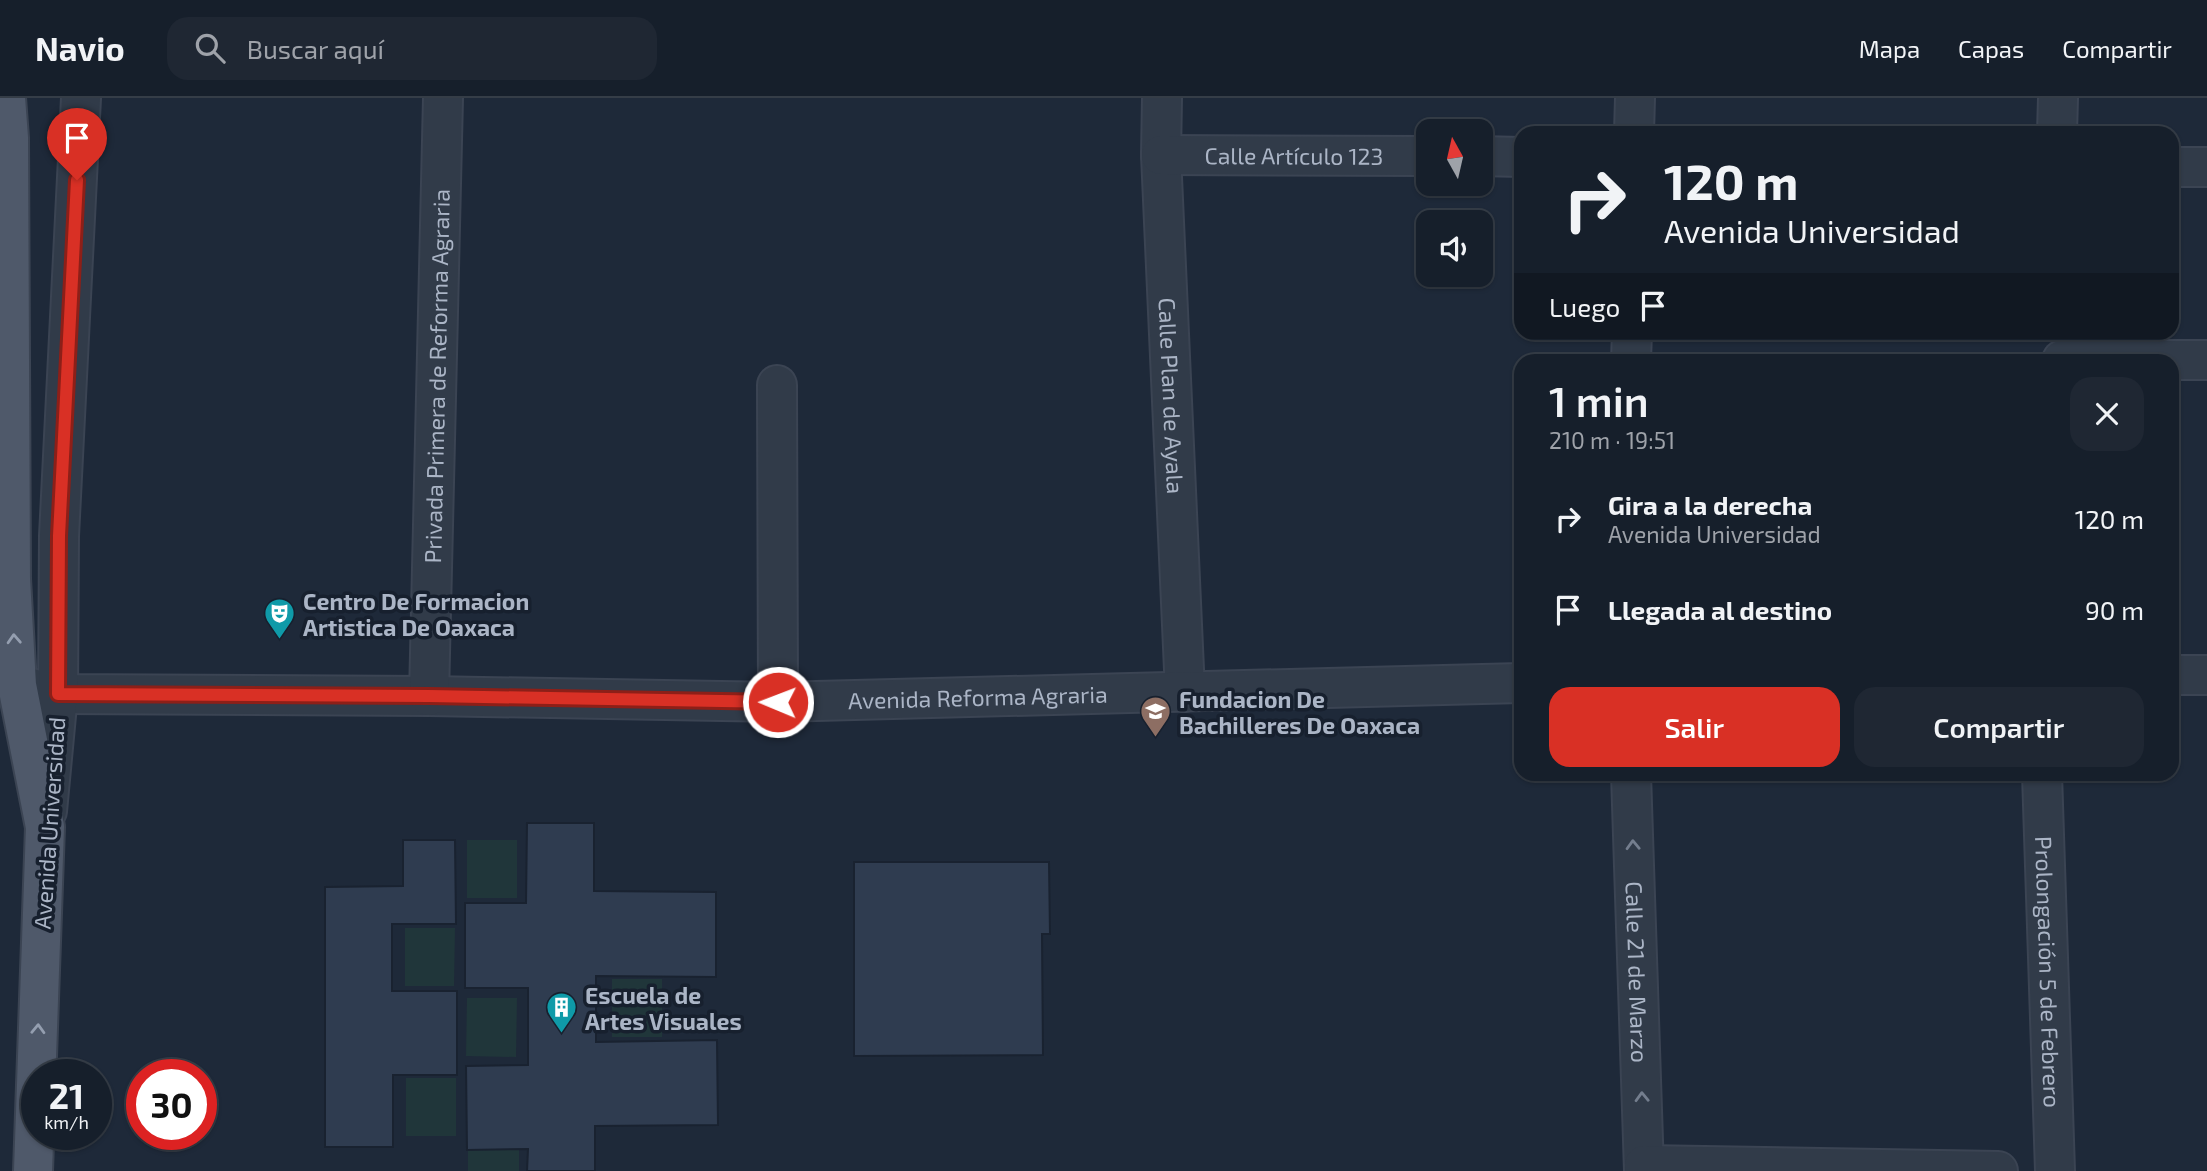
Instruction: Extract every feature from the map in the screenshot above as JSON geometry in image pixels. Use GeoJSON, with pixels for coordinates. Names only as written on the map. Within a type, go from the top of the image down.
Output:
{"type":"FeatureCollection","features":[{"type":"Feature","properties":{"kind":"main road"},"geometry":{"type":"LineString","coordinates":[[6,98],[9,138],[11,579],[17,685],[45,827]]}},
{"type":"Feature","properties":{"kind":"main road","name":"Avenida Universidad"},"geometry":{"type":"LineString","coordinates":[[33,1171],[45,827]]}},
{"type":"Feature","properties":{"kind":"street","name":"Avenida Universidad"},"geometry":{"type":"LineString","coordinates":[[45,827],[58,694],[59,536],[81,98]]}},
{"type":"Feature","properties":{"kind":"street","name":"Privada Primera de Reforma Agraria"},"geometry":{"type":"LineString","coordinates":[[429,696],[443,98]]}},
{"type":"Feature","properties":{"kind":"street","name":"Calle Plan de Ayala"},"geometry":{"type":"LineString","coordinates":[[1163,98],[1161,155],[1185,692]]}},
{"type":"Feature","properties":{"kind":"street"},"geometry":{"type":"LineString","coordinates":[[1634,126],[1635,98]]}},
{"type":"Feature","properties":{"kind":"street"},"geometry":{"type":"LineString","coordinates":[[2057,98],[2057,126]]}},
{"type":"Feature","properties":{"kind":"street","name":"Calle Artículo 123"},"geometry":{"type":"LineString","coordinates":[[1161,155],[1416,156]]}},
{"type":"Feature","properties":{"kind":"street"},"geometry":{"type":"LineString","coordinates":[[1493,156],[1514,157]]}},
{"type":"Feature","properties":{"kind":"street"},"geometry":{"type":"LineString","coordinates":[[2179,167],[2207,167]]}},
{"type":"Feature","properties":{"kind":"street"},"geometry":{"type":"LineString","coordinates":[[2179,360],[2207,360]]}},
{"type":"Feature","properties":{"kind":"street"},"geometry":{"type":"LineString","coordinates":[[777,386],[778,702]]}},
{"type":"Feature","properties":{"kind":"street"},"geometry":{"type":"LineString","coordinates":[[2179,675],[2207,675]]}},
{"type":"Feature","properties":{"kind":"street","name":"Avenida Reforma Agraria"},"geometry":{"type":"LineString","coordinates":[[17,685],[58,694],[429,696],[778,702],[1514,683]]}},
{"type":"Feature","properties":{"kind":"street","name":"Calle 21 de Marzo"},"geometry":{"type":"LineString","coordinates":[[1631,781],[1644,1168]]}},
{"type":"Feature","properties":{"kind":"street","name":"Prolongación 5 de Febrero"},"geometry":{"type":"LineString","coordinates":[[2042,781],[2055,1171]]}},
{"type":"Feature","properties":{"kind":"street"},"geometry":{"type":"LineString","coordinates":[[1644,1168],[1998,1171]]}},
{"type":"Feature","properties":{"kind":"green space"},"geometry":{"type":"Polygon","coordinates":[[[467,840],[517,840],[517,898],[467,898],[467,840]]]}},
{"type":"Feature","properties":{"kind":"green space"},"geometry":{"type":"Polygon","coordinates":[[[405,928],[455,928],[454,986],[405,986],[405,928]]]}},
{"type":"Feature","properties":{"kind":"green space"},"geometry":{"type":"Polygon","coordinates":[[[612,979],[662,979],[662,1037],[612,1037],[612,979]]]}},
{"type":"Feature","properties":{"kind":"green space"},"geometry":{"type":"Polygon","coordinates":[[[467,998],[517,998],[516,1057],[466,1056],[467,998]]]}},
{"type":"Feature","properties":{"kind":"green space"},"geometry":{"type":"Polygon","coordinates":[[[406,1078],[456,1078],[456,1136],[406,1136],[406,1078]]]}},
{"type":"Feature","properties":{"kind":"green space"},"geometry":{"type":"Polygon","coordinates":[[[519,1149],[519,1171],[468,1171],[468,1150],[519,1149]]]}},
{"type":"Feature","properties":{"kind":"building"},"geometry":{"type":"Polygon","coordinates":[[[527,823],[594,823],[594,891],[716,892],[716,977],[596,976],[596,1042],[717,1040],[718,1125],[595,1126],[595,1171],[527,1171],[528,1149],[467,1150],[466,1066],[528,1065],[528,988],[465,988],[465,903],[526,903],[527,823]]]}},
{"type":"Feature","properties":{"kind":"building"},"geometry":{"type":"Polygon","coordinates":[[[403,840],[455,840],[456,924],[392,924],[392,991],[457,991],[457,1075],[393,1075],[393,1147],[325,1147],[325,887],[403,886],[403,840]]]}},
{"type":"Feature","properties":{"kind":"building"},"geometry":{"type":"Polygon","coordinates":[[[854,862],[1049,862],[1050,934],[1042,934],[1043,1055],[854,1056],[854,862]]]}},
{"type":"Feature","properties":{"kind":"place","name":"Centro De Formacion Artistica De Oaxaca"},"geometry":{"type":"Point","coordinates":[280,641]}},
{"type":"Feature","properties":{"kind":"place","name":"Fundacion De Bachilleres De Oaxaca"},"geometry":{"type":"Point","coordinates":[1156,739]}},
{"type":"Feature","properties":{"kind":"place","name":"Escuela de Artes Visuales"},"geometry":{"type":"Point","coordinates":[562,1035]}},
{"type":"Feature","properties":{"kind":"route"},"geometry":{"type":"LineString","coordinates":[[77,180],[59,536],[58,694],[429,696],[778,702]]}}]}
